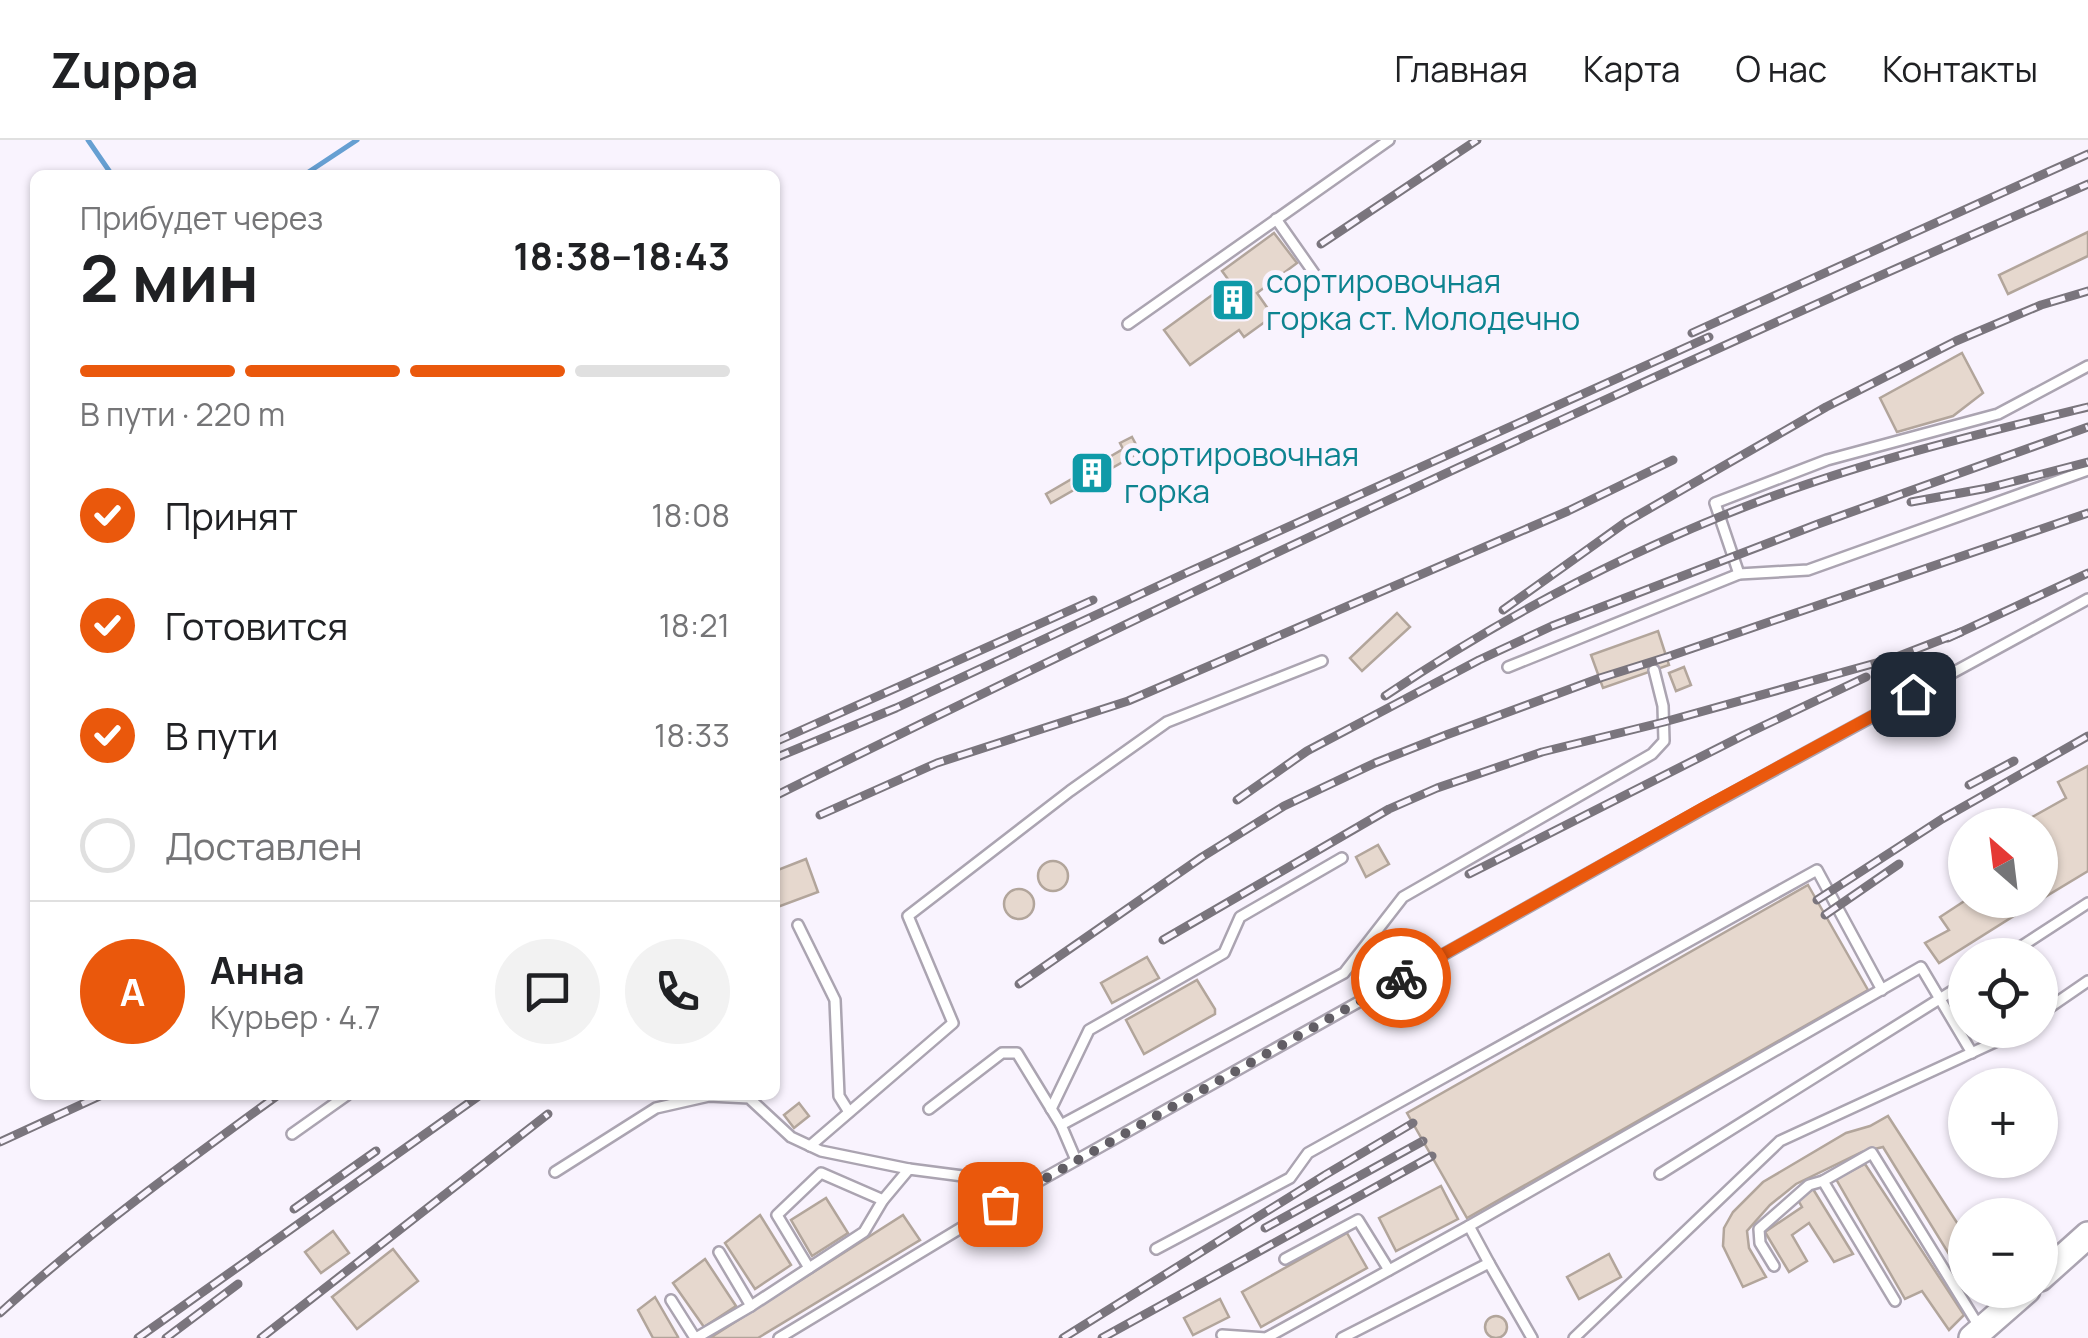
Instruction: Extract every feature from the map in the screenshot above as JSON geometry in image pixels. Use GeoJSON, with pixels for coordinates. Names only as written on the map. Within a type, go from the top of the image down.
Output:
{"type":"FeatureCollection","features":[{"type":"Feature","properties":{"kind":"main road"},"geometry":{"type":"LineString","coordinates":[[2058,1262],[2088,1234]]}},
{"type":"Feature","properties":{"kind":"main road"},"geometry":{"type":"LineString","coordinates":[[1977,1334],[2007,1308]]}},
{"type":"Feature","properties":{"kind":"lane"},"geometry":{"type":"LineString","coordinates":[[1128,324],[1389,140]]}},
{"type":"Feature","properties":{"kind":"lane"},"geometry":{"type":"LineString","coordinates":[[1276,218],[1316,276]]}},
{"type":"Feature","properties":{"kind":"lane"},"geometry":{"type":"LineString","coordinates":[[1739,574],[1715,503],[1826,460],[1998,414],[2088,366]]}},
{"type":"Feature","properties":{"kind":"lane"},"geometry":{"type":"LineString","coordinates":[[1508,666],[1739,574],[1808,570],[2088,470]]}},
{"type":"Feature","properties":{"kind":"lane"},"geometry":{"type":"LineString","coordinates":[[780,1338],[1076,1160],[1703,808],[2088,599]]}},
{"type":"Feature","properties":{"kind":"lane"},"geometry":{"type":"LineString","coordinates":[[810,1146],[953,1022],[908,916],[1070,790],[1167,722],[1322,662]]}},
{"type":"Feature","properties":{"kind":"lane"},"geometry":{"type":"LineString","coordinates":[[1061,1125],[1344,973],[1403,897],[1652,754],[1664,741],[1663,706],[1654,670]]}},
{"type":"Feature","properties":{"kind":"lane"},"geometry":{"type":"LineString","coordinates":[[1052,1109],[1089,1030],[1224,953],[1240,917],[1342,858]]}},
{"type":"Feature","properties":{"kind":"lane"},"geometry":{"type":"LineString","coordinates":[[1156,1248],[1290,1178],[1308,1153],[1816,870],[1882,990]]}},
{"type":"Feature","properties":{"kind":"lane"},"geometry":{"type":"LineString","coordinates":[[2034,938],[2088,903]]}},
{"type":"Feature","properties":{"kind":"lane"},"geometry":{"type":"LineString","coordinates":[[798,925],[836,1000],[839,1096],[849,1112]]}},
{"type":"Feature","properties":{"kind":"lane"},"geometry":{"type":"LineString","coordinates":[[1222,1335],[1266,1338],[1921,967],[1972,1053]]}},
{"type":"Feature","properties":{"kind":"lane"},"geometry":{"type":"LineString","coordinates":[[2058,1002],[2088,981]]}},
{"type":"Feature","properties":{"kind":"lane"},"geometry":{"type":"LineString","coordinates":[[1660,1174],[1948,994]]}},
{"type":"Feature","properties":{"kind":"lane"},"geometry":{"type":"LineString","coordinates":[[1574,1338],[1780,1141],[1983,1048]]}},
{"type":"Feature","properties":{"kind":"lane"},"geometry":{"type":"LineString","coordinates":[[929,1109],[1002,1054],[1017,1053],[1061,1125],[1076,1160]]}},
{"type":"Feature","properties":{"kind":"lane"},"geometry":{"type":"LineString","coordinates":[[292,1134],[340,1100]]}},
{"type":"Feature","properties":{"kind":"lane"},"geometry":{"type":"LineString","coordinates":[[556,1172],[656,1108],[691,1100]]}},
{"type":"Feature","properties":{"kind":"lane"},"geometry":{"type":"LineString","coordinates":[[751,1100],[791,1137],[821,1151],[909,1170],[1032,1185]]}},
{"type":"Feature","properties":{"kind":"lane"},"geometry":{"type":"LineString","coordinates":[[1774,1266],[1760,1243],[1759,1229],[1809,1185],[1872,1153],[1977,1334]]}},
{"type":"Feature","properties":{"kind":"lane"},"geometry":{"type":"LineString","coordinates":[[671,1300],[695,1338],[864,1232],[883,1200],[909,1170]]}},
{"type":"Feature","properties":{"kind":"lane"},"geometry":{"type":"LineString","coordinates":[[809,1268],[777,1215],[821,1174],[883,1200]]}},
{"type":"Feature","properties":{"kind":"lane"},"geometry":{"type":"LineString","coordinates":[[1824,1180],[1895,1301]]}},
{"type":"Feature","properties":{"kind":"lane"},"geometry":{"type":"LineString","coordinates":[[1285,1259],[1358,1220],[1389,1270]]}},
{"type":"Feature","properties":{"kind":"lane"},"geometry":{"type":"LineString","coordinates":[[1469,1226],[1532,1338]]}},
{"type":"Feature","properties":{"kind":"lane"},"geometry":{"type":"LineString","coordinates":[[719,1252],[751,1306]]}},
{"type":"Feature","properties":{"kind":"lane"},"geometry":{"type":"LineString","coordinates":[[1342,1338],[1490,1263]]}},
{"type":"Feature","properties":{"kind":"building"},"geometry":{"type":"Polygon","coordinates":[[[2088,232],[2088,256],[2008,294],[1999,275],[2088,232]]]}},
{"type":"Feature","properties":{"kind":"building","name":"сортировочная горка ст. Молодечно"},"geometry":{"type":"Polygon","coordinates":[[[1274,233],[1297,263],[1257,293],[1273,316],[1244,337],[1239,330],[1190,365],[1164,330],[1230,282],[1222,271],[1274,233]]]}},
{"type":"Feature","properties":{"kind":"building"},"geometry":{"type":"Polygon","coordinates":[[[1962,353],[1983,393],[1953,416],[1897,432],[1880,398],[1962,353]]]}},
{"type":"Feature","properties":{"kind":"building","name":"сортировочная горка"},"geometry":{"type":"Polygon","coordinates":[[[1132,437],[1140,452],[1051,503],[1046,494],[1123,449],[1120,443],[1132,437]]]}},
{"type":"Feature","properties":{"kind":"building"},"geometry":{"type":"Polygon","coordinates":[[[1397,613],[1410,627],[1362,671],[1350,658],[1397,613]]]}},
{"type":"Feature","properties":{"kind":"building"},"geometry":{"type":"Polygon","coordinates":[[[1658,631],[1669,665],[1603,688],[1591,655],[1658,631]]]}},
{"type":"Feature","properties":{"kind":"building"},"geometry":{"type":"Polygon","coordinates":[[[1684,667],[1691,685],[1676,691],[1669,673],[1684,667]]]}},
{"type":"Feature","properties":{"kind":"building"},"geometry":{"type":"Polygon","coordinates":[[[2088,766],[2088,871],[2058,889],[2058,808],[2048,808],[2066,798],[2058,782],[2088,766]]]}},
{"type":"Feature","properties":{"kind":"building"},"geometry":{"type":"Polygon","coordinates":[[[1378,845],[1389,864],[1366,877],[1356,857],[1378,845]]]}},
{"type":"Feature","properties":{"kind":"building"},"geometry":{"type":"Polygon","coordinates":[[[806,859],[818,892],[780,906],[780,869],[806,859]]]}},
{"type":"Feature","properties":{"kind":"building"},"geometry":{"type":"Polygon","coordinates":[[[1053,861],[1067,870],[1068,876],[1059,890],[1053,891],[1039,882],[1038,876],[1047,862],[1053,861]]]}},
{"type":"Feature","properties":{"kind":"building"},"geometry":{"type":"Polygon","coordinates":[[[1808,885],[1868,990],[1467,1218],[1407,1113],[1808,885]]]}},
{"type":"Feature","properties":{"kind":"building"},"geometry":{"type":"Polygon","coordinates":[[[1019,889],[1033,898],[1034,904],[1025,918],[1019,919],[1005,910],[1004,904],[1013,890],[1019,889]]]}},
{"type":"Feature","properties":{"kind":"building"},"geometry":{"type":"Polygon","coordinates":[[[1948,912],[1948,918],[2010,918],[1979,938],[1948,938],[1948,957],[1939,963],[1925,943],[1949,930],[1940,917],[1948,912]]]}},
{"type":"Feature","properties":{"kind":"building"},"geometry":{"type":"Polygon","coordinates":[[[1147,957],[1159,978],[1112,1003],[1101,983],[1147,957]]]}},
{"type":"Feature","properties":{"kind":"building"},"geometry":{"type":"Polygon","coordinates":[[[1197,980],[1215,1014],[1144,1054],[1126,1020],[1197,980]]]}},
{"type":"Feature","properties":{"kind":"building"},"geometry":{"type":"Polygon","coordinates":[[[799,1103],[809,1116],[794,1128],[784,1115],[799,1103]]]}},
{"type":"Feature","properties":{"kind":"building"},"geometry":{"type":"Polygon","coordinates":[[[1888,1116],[1948,1209],[1948,1252],[1883,1147],[1862,1152],[1796,1184],[1770,1205],[1747,1231],[1749,1248],[1766,1277],[1743,1287],[1723,1246],[1724,1228],[1733,1212],[1763,1182],[1846,1133],[1888,1116]]]}},
{"type":"Feature","properties":{"kind":"building"},"geometry":{"type":"Polygon","coordinates":[[[1865,1164],[1948,1291],[1948,1308],[1959,1308],[1964,1315],[1949,1330],[1922,1291],[1905,1299],[1836,1179],[1865,1164]]]}},
{"type":"Feature","properties":{"kind":"building"},"geometry":{"type":"Polygon","coordinates":[[[1441,1186],[1458,1219],[1396,1251],[1379,1218],[1441,1186]]]}},
{"type":"Feature","properties":{"kind":"building"},"geometry":{"type":"Polygon","coordinates":[[[1813,1189],[1853,1254],[1834,1262],[1809,1223],[1792,1235],[1807,1261],[1789,1272],[1765,1232],[1802,1207],[1798,1200],[1813,1189]]]}},
{"type":"Feature","properties":{"kind":"building"},"geometry":{"type":"Polygon","coordinates":[[[826,1198],[848,1233],[812,1256],[791,1220],[826,1198]]]}},
{"type":"Feature","properties":{"kind":"building"},"geometry":{"type":"Polygon","coordinates":[[[760,1215],[791,1265],[755,1289],[725,1243],[760,1215]]]}},
{"type":"Feature","properties":{"kind":"building"},"geometry":{"type":"Polygon","coordinates":[[[903,1215],[920,1240],[758,1338],[710,1338],[903,1215]]]}},
{"type":"Feature","properties":{"kind":"building"},"geometry":{"type":"Polygon","coordinates":[[[333,1231],[349,1253],[321,1273],[305,1252],[333,1231]]]}},
{"type":"Feature","properties":{"kind":"building"},"geometry":{"type":"Polygon","coordinates":[[[1347,1233],[1367,1268],[1261,1327],[1242,1292],[1347,1233]]]}},
{"type":"Feature","properties":{"kind":"building"},"geometry":{"type":"Polygon","coordinates":[[[393,1249],[418,1281],[357,1329],[332,1297],[393,1249]]]}},
{"type":"Feature","properties":{"kind":"building"},"geometry":{"type":"Polygon","coordinates":[[[1609,1254],[1621,1277],[1579,1299],[1567,1277],[1609,1254]]]}},
{"type":"Feature","properties":{"kind":"building"},"geometry":{"type":"Polygon","coordinates":[[[705,1259],[736,1306],[704,1327],[673,1283],[705,1259]]]}},
{"type":"Feature","properties":{"kind":"building"},"geometry":{"type":"Polygon","coordinates":[[[655,1297],[678,1337],[653,1338],[638,1310],[655,1297]]]}},
{"type":"Feature","properties":{"kind":"building"},"geometry":{"type":"Polygon","coordinates":[[[1220,1299],[1229,1317],[1193,1335],[1184,1318],[1220,1299]]]}},
{"type":"Feature","properties":{"kind":"building"},"geometry":{"type":"Polygon","coordinates":[[[1496,1316],[1504,1319],[1504,1335],[1496,1338],[1488,1335],[1485,1327],[1488,1319],[1496,1316]]]}},
{"type":"Feature","properties":{"kind":"waterway"},"geometry":{"type":"LineString","coordinates":[[88,140],[109,170]]}},
{"type":"Feature","properties":{"kind":"waterway"},"geometry":{"type":"LineString","coordinates":[[312,170],[357,140]]}},
{"type":"Feature","properties":{"kind":"railway"},"geometry":{"type":"LineString","coordinates":[[1321,244],[1477,140]]}},
{"type":"Feature","properties":{"kind":"railway"},"geometry":{"type":"LineString","coordinates":[[1692,333],[2088,154]]}},
{"type":"Feature","properties":{"kind":"railway"},"geometry":{"type":"LineString","coordinates":[[780,794],[1428,482],[2088,184]]}},
{"type":"Feature","properties":{"kind":"railway"},"geometry":{"type":"LineString","coordinates":[[1503,610],[1626,522],[1826,407],[1956,341],[2041,305],[2088,291]]}},
{"type":"Feature","properties":{"kind":"railway"},"geometry":{"type":"LineString","coordinates":[[780,756],[896,708],[1709,337]]}},
{"type":"Feature","properties":{"kind":"railway"},"geometry":{"type":"LineString","coordinates":[[1385,696],[1520,613],[1711,520],[1881,461],[2088,407]]}},
{"type":"Feature","properties":{"kind":"railway"},"geometry":{"type":"LineString","coordinates":[[1237,800],[1307,751],[1552,626],[1818,524],[2088,427]]}},
{"type":"Feature","properties":{"kind":"railway"},"geometry":{"type":"LineString","coordinates":[[820,815],[937,763],[1128,701],[1568,511],[1673,460]]}},
{"type":"Feature","properties":{"kind":"railway"},"geometry":{"type":"LineString","coordinates":[[1911,502],[1988,488],[2088,462]]}},
{"type":"Feature","properties":{"kind":"railway"},"geometry":{"type":"LineString","coordinates":[[1019,984],[1202,857],[1284,806],[1375,763],[1600,678],[2088,513]]}},
{"type":"Feature","properties":{"kind":"railway"},"geometry":{"type":"LineString","coordinates":[[1948,638],[2088,573]]}},
{"type":"Feature","properties":{"kind":"railway"},"geometry":{"type":"LineString","coordinates":[[780,740],[1093,600]]}},
{"type":"Feature","properties":{"kind":"railway"},"geometry":{"type":"LineString","coordinates":[[1163,940],[1389,809],[1437,788],[1542,752],[1894,658],[1961,632]]}},
{"type":"Feature","properties":{"kind":"railway"},"geometry":{"type":"LineString","coordinates":[[1469,874],[1866,677]]}},
{"type":"Feature","properties":{"kind":"railway"},"geometry":{"type":"LineString","coordinates":[[1817,900],[1942,819],[2088,736]]}},
{"type":"Feature","properties":{"kind":"railway"},"geometry":{"type":"LineString","coordinates":[[1969,785],[2014,761]]}},
{"type":"Feature","properties":{"kind":"railway"},"geometry":{"type":"LineString","coordinates":[[1825,915],[1899,864]]}},
{"type":"Feature","properties":{"kind":"railway"},"geometry":{"type":"LineString","coordinates":[[0,1142],[91,1100]]}},
{"type":"Feature","properties":{"kind":"railway"},"geometry":{"type":"LineString","coordinates":[[0,1313],[171,1173],[271,1100]]}},
{"type":"Feature","properties":{"kind":"railway"},"geometry":{"type":"LineString","coordinates":[[138,1338],[473,1100]]}},
{"type":"Feature","properties":{"kind":"railway"},"geometry":{"type":"LineString","coordinates":[[261,1338],[548,1114]]}},
{"type":"Feature","properties":{"kind":"railway"},"geometry":{"type":"LineString","coordinates":[[1063,1338],[1413,1123]]}},
{"type":"Feature","properties":{"kind":"railway"},"geometry":{"type":"LineString","coordinates":[[1265,1228],[1423,1141]]}},
{"type":"Feature","properties":{"kind":"railway"},"geometry":{"type":"LineString","coordinates":[[294,1209],[376,1151]]}},
{"type":"Feature","properties":{"kind":"railway"},"geometry":{"type":"LineString","coordinates":[[1102,1338],[1432,1156]]}},
{"type":"Feature","properties":{"kind":"railway"},"geometry":{"type":"LineString","coordinates":[[166,1338],[238,1284]]}},
{"type":"Feature","properties":{"kind":"way so far"},"geometry":{"type":"LineString","coordinates":[[1000,1204],[1401,978]]}},
{"type":"Feature","properties":{"kind":"place","name":"сортировочная горка ст. Молодечно"},"geometry":{"type":"Point","coordinates":[1233,300]}},
{"type":"Feature","properties":{"kind":"place","name":"сортировочная горка"},"geometry":{"type":"Point","coordinates":[1092,473]}},
{"type":"Feature","properties":{"kind":"route"},"geometry":{"type":"LineString","coordinates":[[1401,978],[1913,694]]}}]}
